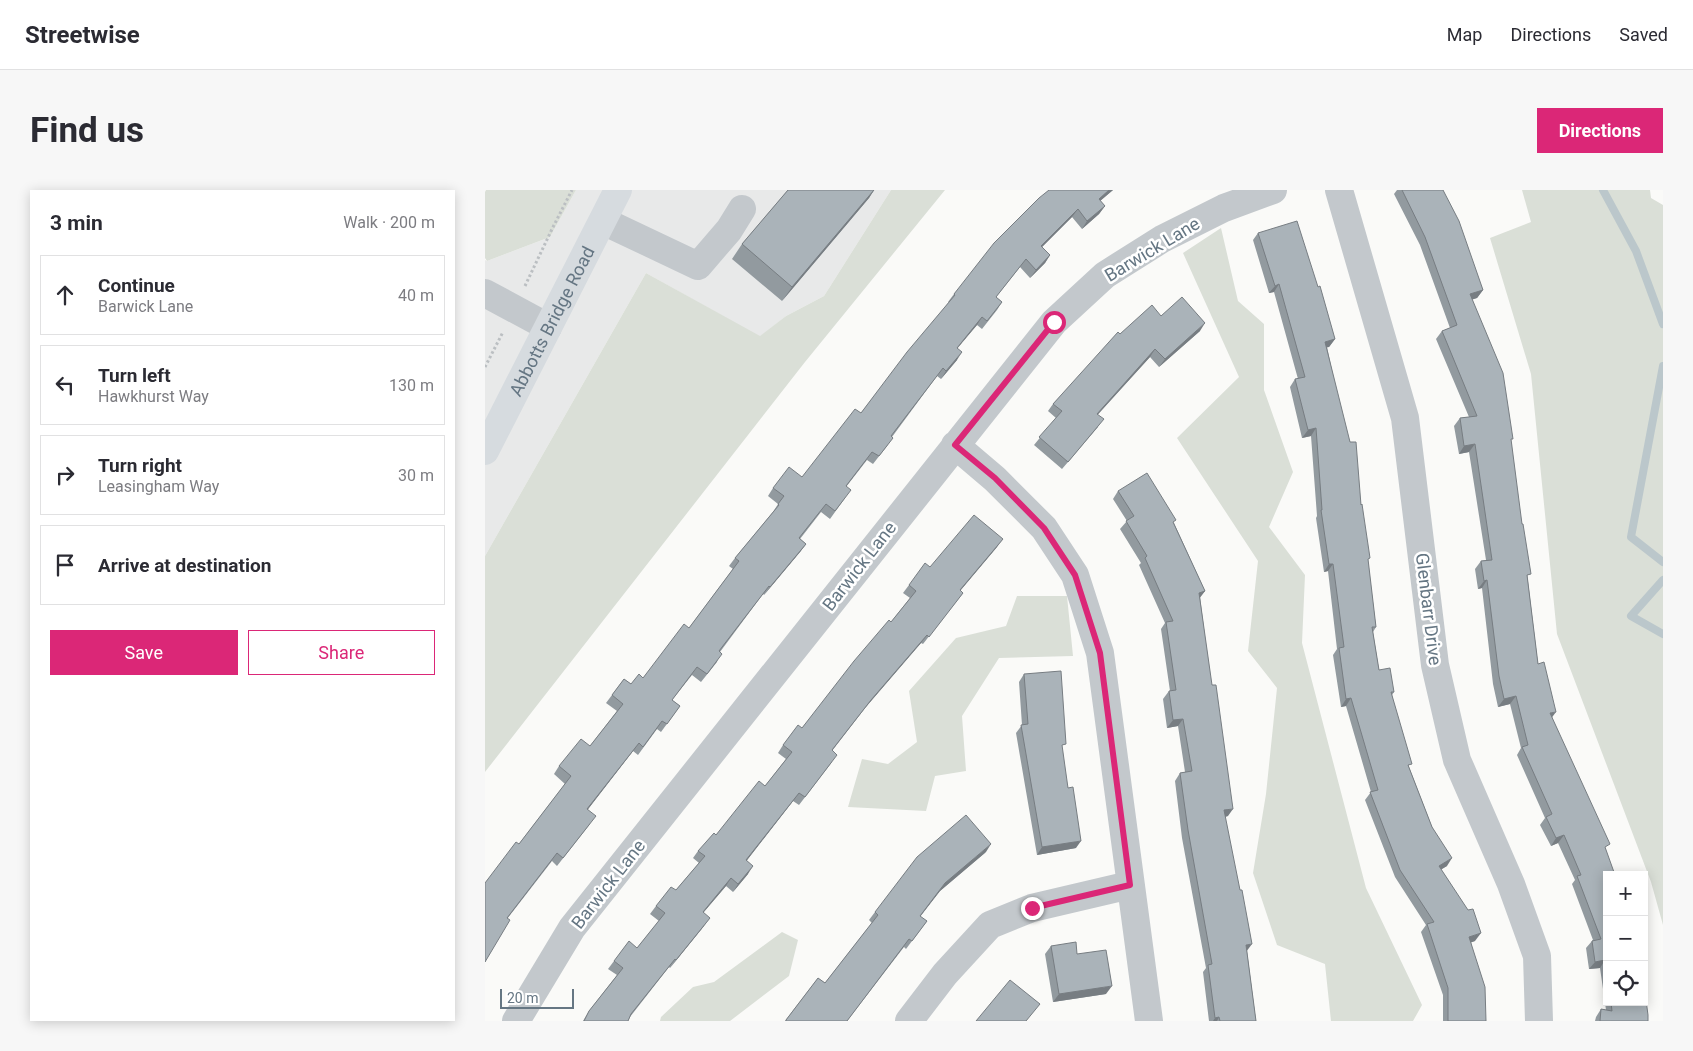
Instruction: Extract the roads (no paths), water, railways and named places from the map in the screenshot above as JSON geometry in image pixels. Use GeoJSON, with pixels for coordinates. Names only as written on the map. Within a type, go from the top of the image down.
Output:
{"type":"FeatureCollection","features":[{"type":"Feature","properties":{"kind":"main road","name":"Abbotts Bridge Road"},"geometry":{"type":"LineString","coordinates":[[485,451],[618,190]]}},
{"type":"Feature","properties":{"kind":"street","name":"Barwick Lane"},"geometry":{"type":"LineString","coordinates":[[516,1021],[572,928],[1054,322],[1105,275],[1162,240],[1224,208],[1273,190]]}},
{"type":"Feature","properties":{"kind":"street","name":"Glenbarr Drive"},"geometry":{"type":"LineString","coordinates":[[1339,190],[1405,418],[1435,665],[1457,760],[1511,884],[1537,956],[1539,1021]]}},
{"type":"Feature","properties":{"kind":"street"},"geometry":{"type":"LineString","coordinates":[[603,221],[698,266],[729,230],[742,209]]}},
{"type":"Feature","properties":{"kind":"street"},"geometry":{"type":"LineString","coordinates":[[485,293],[547,327]]}},
{"type":"Feature","properties":{"kind":"street"},"geometry":{"type":"LineString","coordinates":[[955,445],[995,478],[1044,528],[1075,575],[1100,653],[1149,1021]]}},
{"type":"Feature","properties":{"kind":"street"},"geometry":{"type":"LineString","coordinates":[[909,1021],[945,974],[990,925],[1032,908],[1130,885]]}},
{"type":"Feature","properties":{"kind":"waterway"},"geometry":{"type":"LineString","coordinates":[[1603,190],[1636,251],[1663,324]]}},
{"type":"Feature","properties":{"kind":"waterway"},"geometry":{"type":"LineString","coordinates":[[1663,366],[1631,537],[1663,562]]}},
{"type":"Feature","properties":{"kind":"waterway"},"geometry":{"type":"LineString","coordinates":[[1663,580],[1631,616],[1663,634]]}}]}
